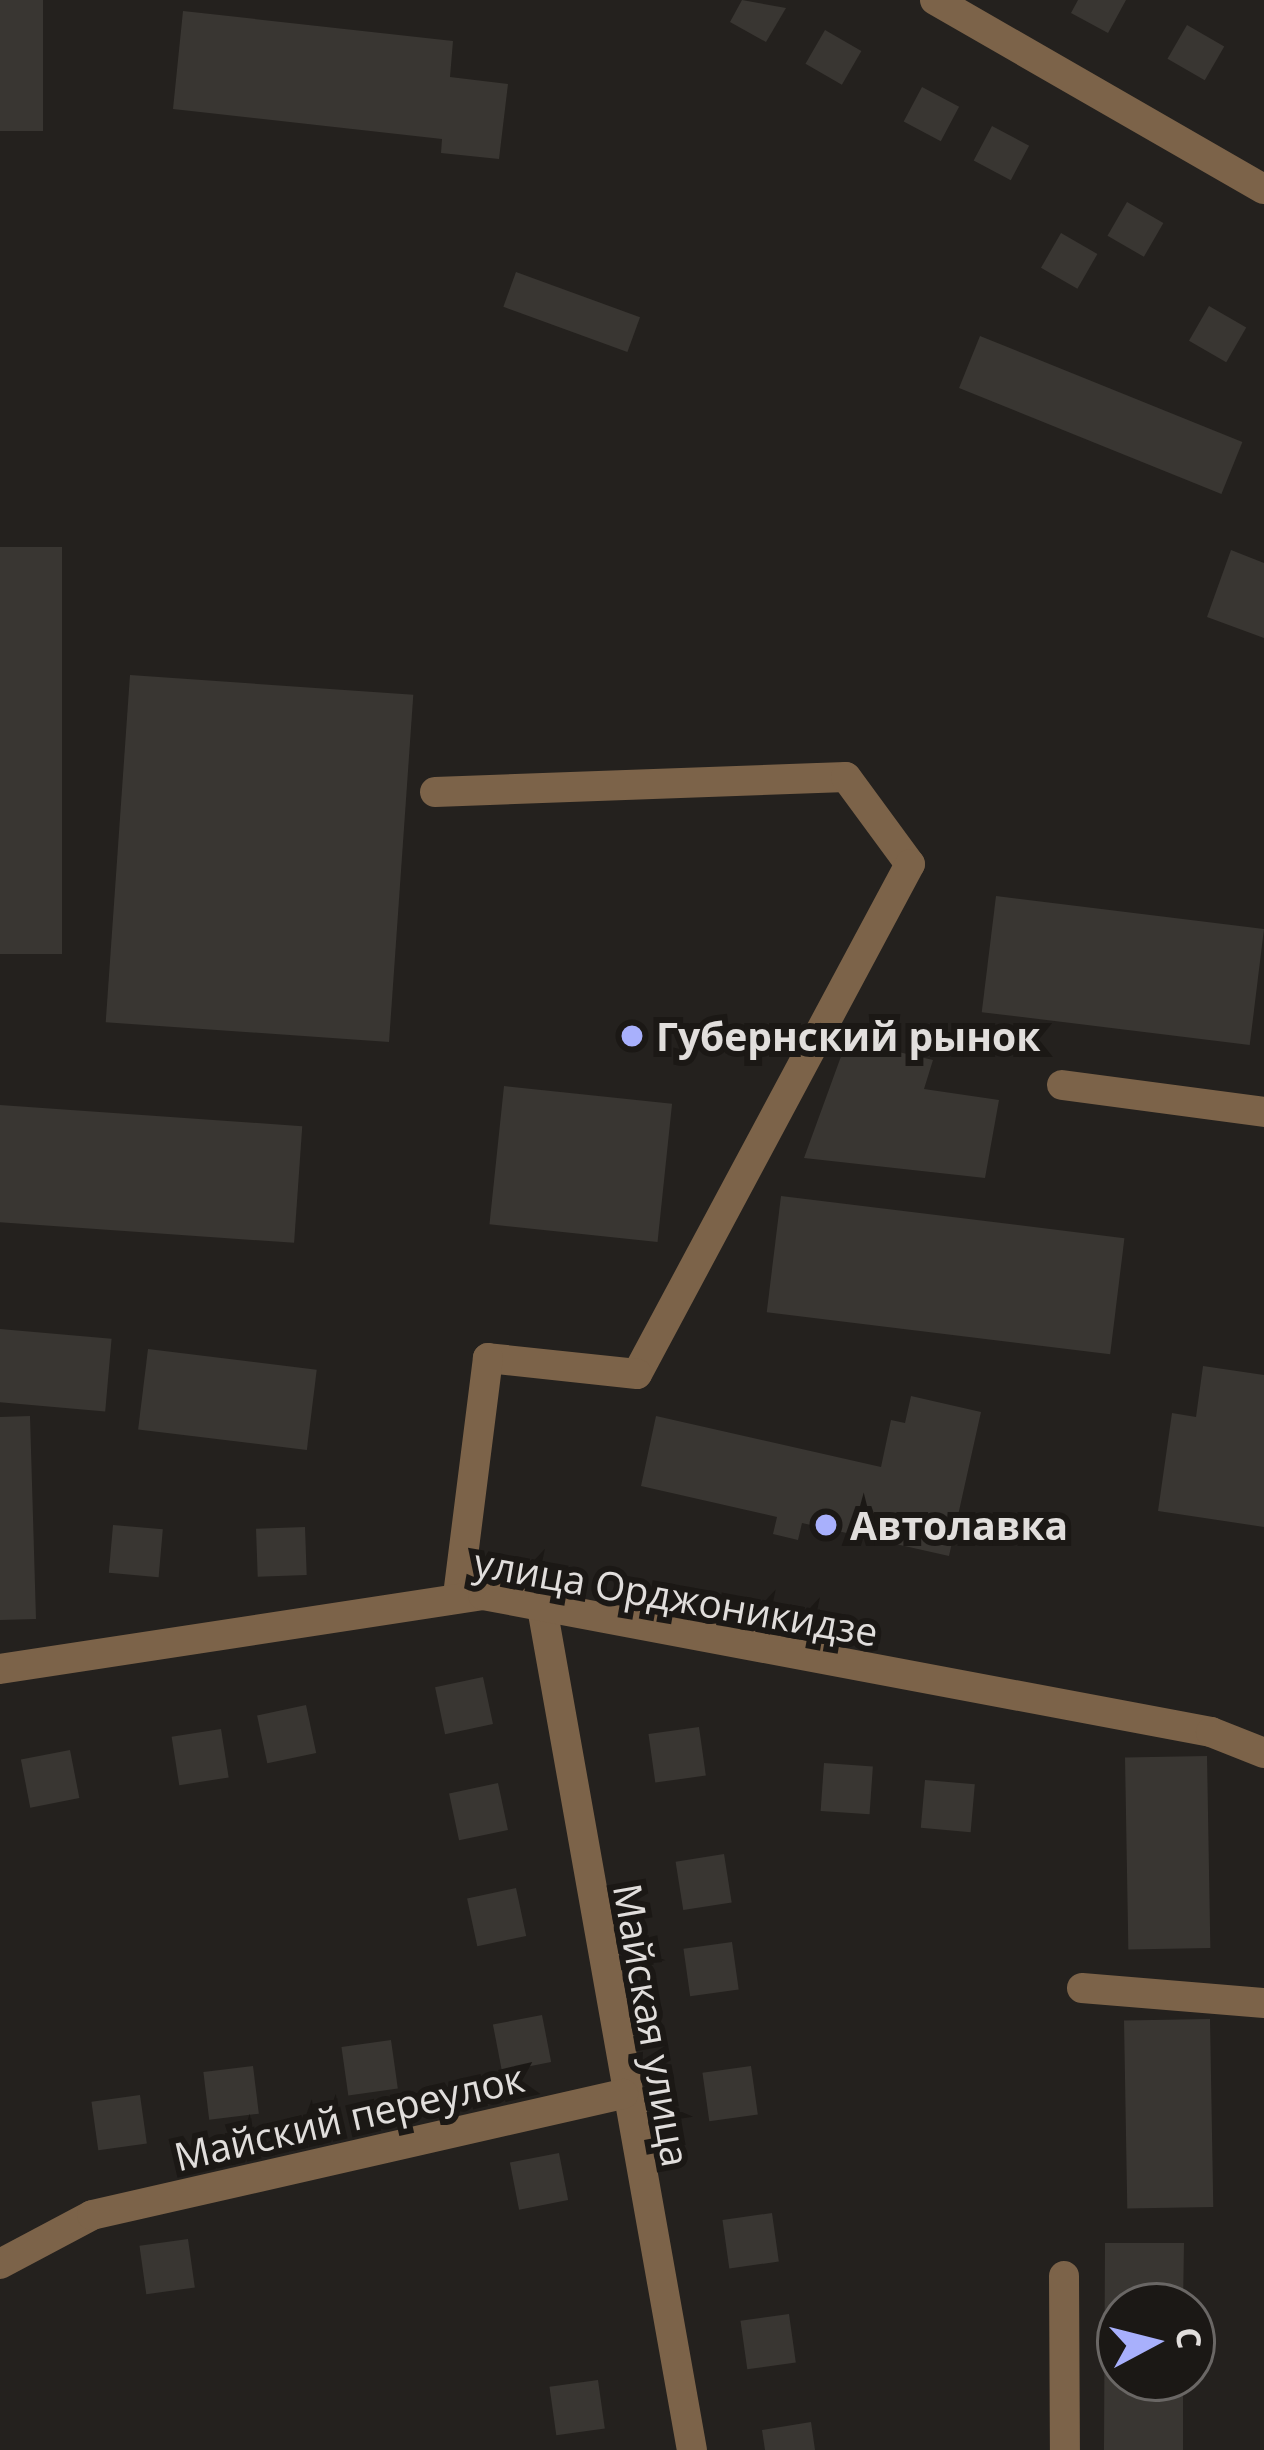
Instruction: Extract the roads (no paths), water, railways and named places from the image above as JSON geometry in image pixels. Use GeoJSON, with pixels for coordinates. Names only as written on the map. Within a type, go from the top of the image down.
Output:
{"type":"FeatureCollection","features":[{"type":"Feature","properties":{"kind":"street"},"geometry":{"type":"LineString","coordinates":[[935,0],[1264,189]]}},
{"type":"Feature","properties":{"kind":"street"},"geometry":{"type":"LineString","coordinates":[[435,792],[846,777],[910,864],[637,1374],[488,1358],[458,1594]]}},
{"type":"Feature","properties":{"kind":"street"},"geometry":{"type":"LineString","coordinates":[[1062,1085],[1264,1112]]}},
{"type":"Feature","properties":{"kind":"street","name":"улица Орджоникидзе"},"geometry":{"type":"LineString","coordinates":[[0,1669],[328,1625],[458,1594],[1210,1732],[1264,1753]]}},
{"type":"Feature","properties":{"kind":"street","name":"Майская улица"},"geometry":{"type":"LineString","coordinates":[[543,1612],[623,2094],[692,2450]]}},
{"type":"Feature","properties":{"kind":"street"},"geometry":{"type":"LineString","coordinates":[[1082,1988],[1264,2003]]}},
{"type":"Feature","properties":{"kind":"street","name":"Майский переулок"},"geometry":{"type":"LineString","coordinates":[[0,2264],[92,2215],[623,2094]]}},
{"type":"Feature","properties":{"kind":"street"},"geometry":{"type":"LineString","coordinates":[[1064,2276],[1065,2450]]}},
{"type":"Feature","properties":{"kind":"place","name":"Губернский рынок"},"geometry":{"type":"Point","coordinates":[632,1036]}},
{"type":"Feature","properties":{"kind":"place","name":"Автолавка"},"geometry":{"type":"Point","coordinates":[826,1525]}}]}
